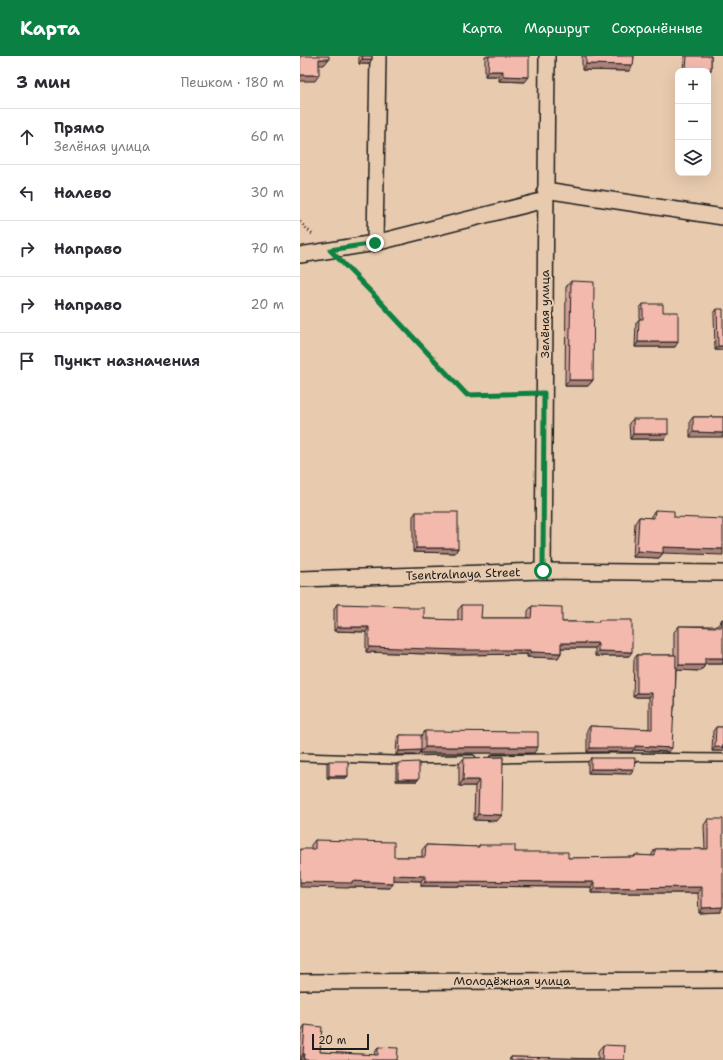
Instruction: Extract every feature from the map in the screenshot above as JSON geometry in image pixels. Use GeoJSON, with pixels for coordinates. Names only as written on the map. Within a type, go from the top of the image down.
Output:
{"type":"FeatureCollection","features":[{"type":"Feature","properties":{"kind":"street"},"geometry":{"type":"LineString","coordinates":[[375,243],[378,56]]}},
{"type":"Feature","properties":{"kind":"street","name":"Зелёная улица"},"geometry":{"type":"LineString","coordinates":[[543,571],[547,56]]}},
{"type":"Feature","properties":{"kind":"street"},"geometry":{"type":"LineString","coordinates":[[300,255],[375,243],[545,195],[723,217]]}},
{"type":"Feature","properties":{"kind":"street","name":"Tsentralnaya Street"},"geometry":{"type":"LineString","coordinates":[[300,579],[543,571],[723,573]]}},
{"type":"Feature","properties":{"kind":"street","name":"Молодёжная улица"},"geometry":{"type":"LineString","coordinates":[[300,982],[723,980]]}},
{"type":"Feature","properties":{"kind":"lane"},"geometry":{"type":"LineString","coordinates":[[300,757],[395,760],[482,759]]}},
{"type":"Feature","properties":{"kind":"lane"},"geometry":{"type":"LineString","coordinates":[[490,759],[610,757],[723,758]]}},
{"type":"Feature","properties":{"kind":"path"},"geometry":{"type":"LineString","coordinates":[[300,222],[372,293],[467,395],[544,393]]}},
{"type":"Feature","properties":{"kind":"building"},"geometry":{"type":"Polygon","coordinates":[[[300,56],[329,56],[329,59],[319,59],[319,75],[300,75],[300,56]]]}},
{"type":"Feature","properties":{"kind":"building"},"geometry":{"type":"Polygon","coordinates":[[[363,56],[372,56],[372,59],[362,59],[363,56]]]}},
{"type":"Feature","properties":{"kind":"building"},"geometry":{"type":"Polygon","coordinates":[[[489,56],[529,56],[529,77],[503,76],[503,71],[488,71],[489,56]]]}},
{"type":"Feature","properties":{"kind":"building"},"geometry":{"type":"Polygon","coordinates":[[[586,56],[634,56],[633,65],[586,64],[586,56]]]}},
{"type":"Feature","properties":{"kind":"building"},"geometry":{"type":"Polygon","coordinates":[[[687,56],[711,56],[711,68],[686,68],[687,56]]]}},
{"type":"Feature","properties":{"kind":"building"},"geometry":{"type":"Polygon","coordinates":[[[571,281],[594,282],[593,380],[569,380],[571,281]]]}},
{"type":"Feature","properties":{"kind":"building"},"geometry":{"type":"Polygon","coordinates":[[[643,304],[663,304],[663,312],[678,312],[678,342],[638,342],[639,319],[643,319],[643,304]]]}},
{"type":"Feature","properties":{"kind":"building"},"geometry":{"type":"Polygon","coordinates":[[[717,309],[723,309],[723,346],[718,346],[717,309]]]}},
{"type":"Feature","properties":{"kind":"building"},"geometry":{"type":"Polygon","coordinates":[[[693,417],[723,417],[723,433],[693,432],[693,417]]]}},
{"type":"Feature","properties":{"kind":"building"},"geometry":{"type":"Polygon","coordinates":[[[633,419],[668,419],[668,434],[633,434],[633,419]]]}},
{"type":"Feature","properties":{"kind":"building"},"geometry":{"type":"Polygon","coordinates":[[[655,510],[674,511],[674,517],[723,519],[723,549],[663,547],[663,553],[637,551],[639,517],[654,518],[655,510]]]}},
{"type":"Feature","properties":{"kind":"building"},"geometry":{"type":"Polygon","coordinates":[[[416,512],[458,512],[458,548],[416,548],[416,512]]]}},
{"type":"Feature","properties":{"kind":"building"},"geometry":{"type":"Polygon","coordinates":[[[337,604],[409,606],[409,608],[424,608],[424,619],[462,620],[462,605],[482,605],[481,618],[531,618],[532,606],[562,607],[562,622],[632,620],[632,652],[598,651],[598,643],[561,643],[561,653],[531,652],[531,650],[461,650],[369,647],[369,627],[337,627],[337,604]]]}},
{"type":"Feature","properties":{"kind":"building"},"geometry":{"type":"Polygon","coordinates":[[[722,619],[723,658],[705,658],[705,665],[679,665],[679,626],[721,627],[722,619]]]}},
{"type":"Feature","properties":{"kind":"building"},"geometry":{"type":"Polygon","coordinates":[[[637,655],[676,655],[672,748],[635,746],[635,748],[590,748],[590,726],[652,729],[652,693],[637,693],[637,655]]]}},
{"type":"Feature","properties":{"kind":"building"},"geometry":{"type":"Polygon","coordinates":[[[716,727],[723,727],[723,747],[715,747],[716,727]]]}},
{"type":"Feature","properties":{"kind":"building"},"geometry":{"type":"Polygon","coordinates":[[[425,731],[538,732],[538,747],[425,747],[425,731]]]}},
{"type":"Feature","properties":{"kind":"building"},"geometry":{"type":"Polygon","coordinates":[[[400,735],[421,735],[421,750],[399,751],[400,735]]]}},
{"type":"Feature","properties":{"kind":"building"},"geometry":{"type":"Polygon","coordinates":[[[503,757],[502,815],[478,814],[479,780],[463,780],[464,758],[503,757]]]}},
{"type":"Feature","properties":{"kind":"building"},"geometry":{"type":"Polygon","coordinates":[[[591,758],[635,758],[634,769],[591,769],[591,758]]]}},
{"type":"Feature","properties":{"kind":"building"},"geometry":{"type":"Polygon","coordinates":[[[329,761],[348,761],[348,776],[329,776],[329,761]]]}},
{"type":"Feature","properties":{"kind":"building"},"geometry":{"type":"Polygon","coordinates":[[[419,762],[419,779],[398,779],[398,763],[419,762]]]}},
{"type":"Feature","properties":{"kind":"building"},"geometry":{"type":"Polygon","coordinates":[[[708,819],[723,819],[723,907],[702,908],[702,887],[594,888],[594,882],[425,881],[425,876],[393,875],[393,883],[352,881],[352,883],[300,882],[300,849],[315,849],[315,840],[394,842],[394,857],[425,857],[426,845],[479,847],[479,845],[515,845],[515,852],[568,852],[568,858],[635,857],[635,855],[655,856],[655,849],[708,849],[708,819]]]}},
{"type":"Feature","properties":{"kind":"building"},"geometry":{"type":"Polygon","coordinates":[[[305,1025],[322,1027],[320,1052],[378,1055],[378,1047],[398,1048],[397,1060],[304,1060],[305,1025]]]}},
{"type":"Feature","properties":{"kind":"building"},"geometry":{"type":"Polygon","coordinates":[[[603,1045],[625,1046],[624,1060],[511,1060],[511,1057],[602,1059],[603,1045]]]}},
{"type":"Feature","properties":{"kind":"route"},"geometry":{"type":"LineString","coordinates":[[375,243],[330,250],[467,395],[544,393],[543,571]]}}]}
